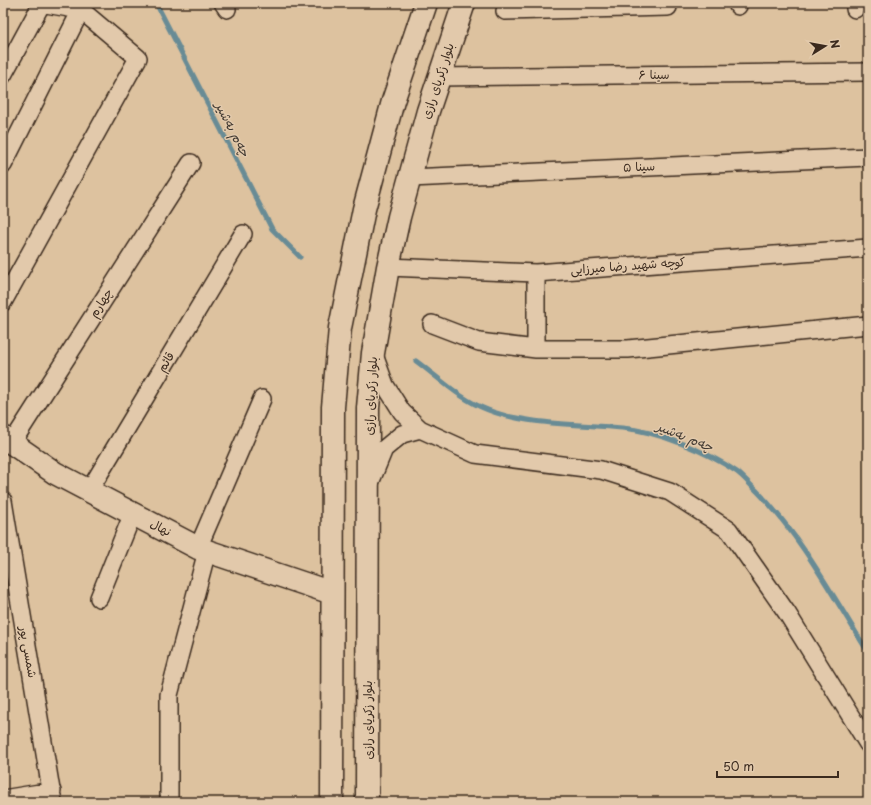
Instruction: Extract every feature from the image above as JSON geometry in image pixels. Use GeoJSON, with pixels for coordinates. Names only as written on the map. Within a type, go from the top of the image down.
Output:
{"type":"FeatureCollection","features":[{"type":"Feature","properties":{"kind":"main road"},"geometry":{"type":"LineString","coordinates":[[332,802],[332,407],[340,328],[368,194],[393,101],[426,3]]}},
{"type":"Feature","properties":{"kind":"main road","name":"بلوار زکریای رازی"},"geometry":{"type":"LineString","coordinates":[[367,802],[368,408],[373,353],[388,267],[410,178],[428,111],[464,3]]}},
{"type":"Feature","properties":{"kind":"main road","name":"نهال"},"geometry":{"type":"LineString","coordinates":[[7,440],[55,473],[203,549],[332,593]]}},
{"type":"Feature","properties":{"kind":"street"},"geometry":{"type":"LineString","coordinates":[[3,75],[41,3],[79,7],[138,58],[3,302]]}},
{"type":"Feature","properties":{"kind":"street"},"geometry":{"type":"LineString","coordinates":[[508,3],[505,12],[668,7]]}},
{"type":"Feature","properties":{"kind":"street"},"geometry":{"type":"LineString","coordinates":[[3,165],[79,7]]}},
{"type":"Feature","properties":{"kind":"street","name":"سینا ۶"},"geometry":{"type":"LineString","coordinates":[[439,77],[868,72]]}},
{"type":"Feature","properties":{"kind":"street","name":"سینا ۵"},"geometry":{"type":"LineString","coordinates":[[410,178],[868,157]]}},
{"type":"Feature","properties":{"kind":"street","name":"چهارم"},"geometry":{"type":"LineString","coordinates":[[7,440],[191,163]]}},
{"type":"Feature","properties":{"kind":"street","name":"قائم"},"geometry":{"type":"LineString","coordinates":[[89,491],[243,234]]}},
{"type":"Feature","properties":{"kind":"street","name":"کوچه شهید رضا میرزایی"},"geometry":{"type":"LineString","coordinates":[[388,267],[536,273],[868,248]]}},
{"type":"Feature","properties":{"kind":"street"},"geometry":{"type":"LineString","coordinates":[[536,273],[536,349]]}},
{"type":"Feature","properties":{"kind":"street"},"geometry":{"type":"LineString","coordinates":[[432,324],[479,342],[536,349],[628,349],[868,325]]}},
{"type":"Feature","properties":{"kind":"street"},"geometry":{"type":"LineString","coordinates":[[373,353],[385,385],[402,412],[420,429],[476,454],[601,470],[670,492],[729,530],[787,613],[868,744]]}},
{"type":"Feature","properties":{"kind":"street"},"geometry":{"type":"LineString","coordinates":[[169,802],[169,695],[203,549],[262,399]]}},
{"type":"Feature","properties":{"kind":"street"},"geometry":{"type":"LineString","coordinates":[[368,487],[384,449],[402,434],[420,429]]}},
{"type":"Feature","properties":{"kind":"street","name":"شمسی پور"},"geometry":{"type":"LineString","coordinates":[[3,502],[53,796]]}},
{"type":"Feature","properties":{"kind":"street"},"geometry":{"type":"LineString","coordinates":[[99,598],[133,512]]}},
{"type":"Feature","properties":{"kind":"street"},"geometry":{"type":"LineString","coordinates":[[3,799],[53,796]]}},
{"type":"Feature","properties":{"kind":"waterway","name":"چەم بەشیر"},"geometry":{"type":"LineString","coordinates":[[156,3],[272,229],[300,257]]}},
{"type":"Feature","properties":{"kind":"waterway","name":"چەم بەشیر"},"geometry":{"type":"LineString","coordinates":[[416,361],[459,395],[488,410],[519,419],[622,428],[651,433],[697,450],[725,464],[742,476],[757,491],[788,528],[816,568],[868,652]]}}]}
